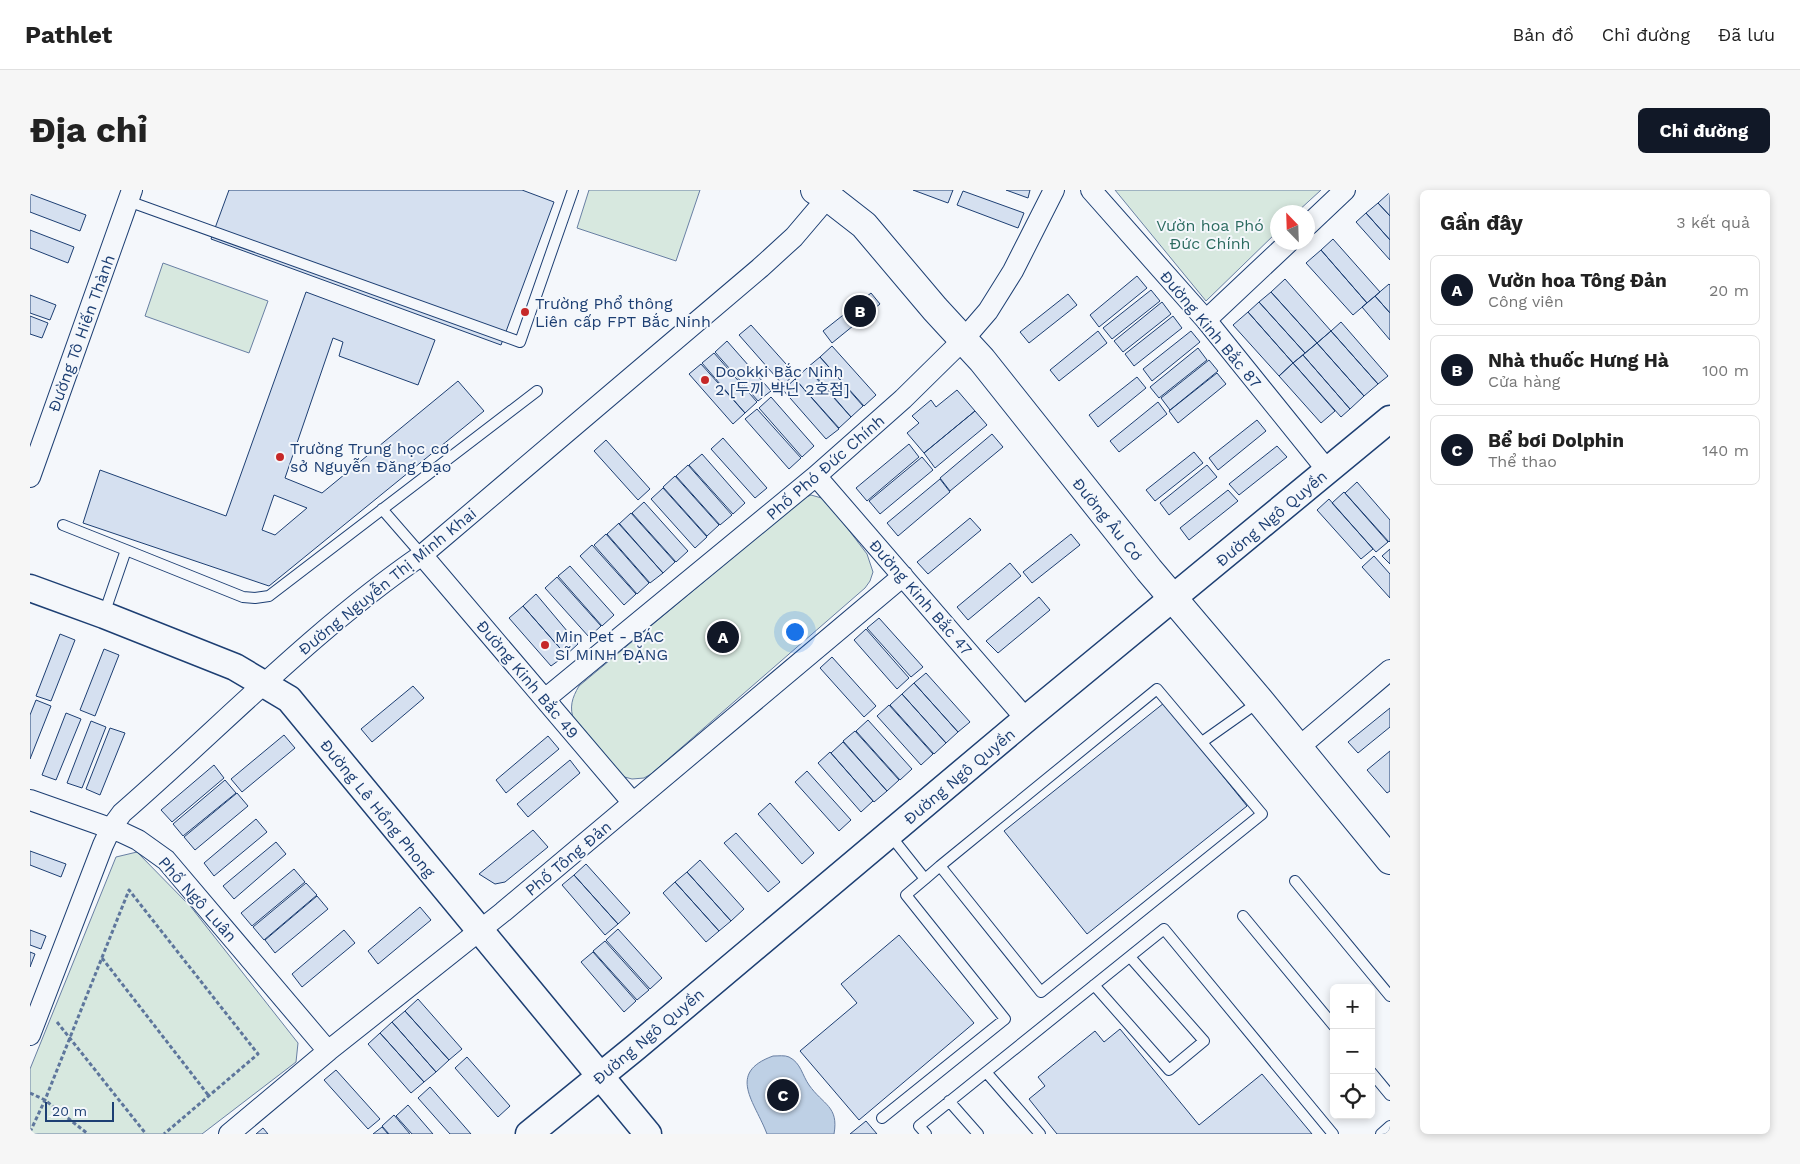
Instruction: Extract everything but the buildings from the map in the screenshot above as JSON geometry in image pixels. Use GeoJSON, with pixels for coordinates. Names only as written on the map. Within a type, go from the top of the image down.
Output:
{"type":"FeatureCollection","features":[{"type":"Feature","properties":{"kind":"main road","name":"Đường Âu Cơ"},"geometry":{"type":"LineString","coordinates":[[825,192],[864,225],[982,360],[1173,598],[1390,860]]}},
{"type":"Feature","properties":{"kind":"street","name":"Phố Phó Đức Chính"},"geometry":{"type":"LineString","coordinates":[[545,699],[816,476],[903,399],[963,340],[988,311],[1013,271],[1054,190]]}},
{"type":"Feature","properties":{"kind":"street","name":"Đường Kinh Bắc 87"},"geometry":{"type":"LineString","coordinates":[[1092,190],[1206,320],[1327,470]]}},
{"type":"Feature","properties":{"kind":"street"},"geometry":{"type":"LineString","coordinates":[[1315,218],[1345,190]]}},
{"type":"Feature","properties":{"kind":"street","name":"Đường Nguyễn Thị Minh Khai"},"geometry":{"type":"LineString","coordinates":[[30,1035],[110,828],[122,813],[263,683],[388,578],[422,555],[760,268],[794,237],[825,192]]}},
{"type":"Feature","properties":{"kind":"street","name":"Đường Tô Hiến Thành"},"geometry":{"type":"LineString","coordinates":[[30,477],[130,195]]}},
{"type":"Feature","properties":{"kind":"street"},"geometry":{"type":"LineString","coordinates":[[1206,320],[1280,250]]}},
{"type":"Feature","properties":{"kind":"street","name":"Đường Ngô Quyền"},"geometry":{"type":"LineString","coordinates":[[528,1134],[601,1076],[1026,719],[1390,419]]}},
{"type":"Feature","properties":{"kind":"street","name":"Đường Kinh Bắc 47"},"geometry":{"type":"LineString","coordinates":[[816,476],[1026,719]]}},
{"type":"Feature","properties":{"kind":"street","name":"Đường Kinh Bắc 49"},"geometry":{"type":"LineString","coordinates":[[422,555],[633,803]]}},
{"type":"Feature","properties":{"kind":"street","name":"Phố Tông Đản"},"geometry":{"type":"LineString","coordinates":[[229,1134],[633,803],[903,576]]}},
{"type":"Feature","properties":{"kind":"street","name":"Đường Lê Hồng Phong"},"geometry":{"type":"LineString","coordinates":[[30,588],[235,667],[289,699],[648,1134]]}},
{"type":"Feature","properties":{"kind":"street"},"geometry":{"type":"LineString","coordinates":[[1298,748],[1390,670]]}},
{"type":"Feature","properties":{"kind":"street","name":"Phố Ngô Luân"},"geometry":{"type":"LineString","coordinates":[[30,800],[110,828],[138,840],[172,866],[328,1051]]}},
{"type":"Feature","properties":{"kind":"lane"},"geometry":{"type":"LineString","coordinates":[[130,195],[520,342],[572,190]]}},
{"type":"Feature","properties":{"kind":"lane"},"geometry":{"type":"LineString","coordinates":[[63,525],[244,596],[256,598],[269,596],[537,391]]}},
{"type":"Feature","properties":{"kind":"lane"},"geometry":{"type":"LineString","coordinates":[[382,509],[422,555]]}},
{"type":"Feature","properties":{"kind":"lane"},"geometry":{"type":"LineString","coordinates":[[104,615],[126,550]]}},
{"type":"Feature","properties":{"kind":"lane"},"geometry":{"type":"LineString","coordinates":[[882,1118],[1005,1019],[906,895],[940,866],[1157,689],[1262,814],[1041,992],[940,866]]}},
{"type":"Feature","properties":{"kind":"lane"},"geometry":{"type":"LineString","coordinates":[[1202,742],[1260,701]]}},
{"type":"Feature","properties":{"kind":"lane"},"geometry":{"type":"LineString","coordinates":[[889,834],[925,879]]}},
{"type":"Feature","properties":{"kind":"lane"},"geometry":{"type":"LineString","coordinates":[[1295,881],[1390,996]]}},
{"type":"Feature","properties":{"kind":"lane"},"geometry":{"type":"LineString","coordinates":[[1243,916],[1330,1021]]}},
{"type":"Feature","properties":{"kind":"lane"},"geometry":{"type":"LineString","coordinates":[[926,1134],[919,1126],[1164,929],[1333,1134]]}},
{"type":"Feature","properties":{"kind":"lane"},"geometry":{"type":"LineString","coordinates":[[1094,985],[1169,1070],[1204,1041],[1130,957]]}},
{"type":"Feature","properties":{"kind":"lane"},"geometry":{"type":"LineString","coordinates":[[986,1072],[1040,1134]]}},
{"type":"Feature","properties":{"kind":"lane"},"geometry":{"type":"LineString","coordinates":[[1373,1074],[1390,1095]]}},
{"type":"Feature","properties":{"kind":"lane"},"geometry":{"type":"LineString","coordinates":[[950,1101],[978,1134]]}},
{"type":"Feature","properties":{"kind":"lane"},"geometry":{"type":"LineString","coordinates":[[1381,1134],[1390,1126]]}},
{"type":"Feature","properties":{"kind":"path"},"geometry":{"type":"LineString","coordinates":[[30,1132],[45,1100],[128,890],[258,1054],[164,1134]]}},
{"type":"Feature","properties":{"kind":"path"},"geometry":{"type":"LineString","coordinates":[[102,958],[209,1096]]}},
{"type":"Feature","properties":{"kind":"path"},"geometry":{"type":"LineString","coordinates":[[53,1018],[146,1134]]}},
{"type":"Feature","properties":{"kind":"path"},"geometry":{"type":"LineString","coordinates":[[30,1093],[45,1100],[88,1134]]}},
{"type":"Feature","properties":{"kind":"green space"},"geometry":{"type":"Polygon","coordinates":[[[589,190],[700,190],[676,261],[577,228],[589,190]]]}},
{"type":"Feature","properties":{"kind":"green space","name":"Vườn hoa Phó Đức Chính"},"geometry":{"type":"Polygon","coordinates":[[[1115,190],[1321,190],[1305,205],[1270,205],[1270,239],[1206,301],[1115,190]]]}},
{"type":"Feature","properties":{"kind":"green space"},"geometry":{"type":"Polygon","coordinates":[[[163,263],[268,301],[249,353],[145,316],[163,263]]]}},
{"type":"Feature","properties":{"kind":"green space"},"geometry":{"type":"Polygon","coordinates":[[[811,495],[825,499],[867,554],[873,572],[870,581],[865,588],[651,774],[644,778],[632,779],[621,776],[574,721],[572,703],[579,686],[804,498],[811,495]]]}},
{"type":"Feature","properties":{"kind":"green space"},"geometry":{"type":"Polygon","coordinates":[[[137,852],[191,907],[298,1043],[296,1062],[202,1134],[30,1134],[30,1069],[116,857],[137,852]]]}},
{"type":"Feature","properties":{"kind":"water"},"geometry":{"type":"Polygon","coordinates":[[[773,1056],[787,1056],[796,1062],[814,1092],[832,1111],[835,1125],[834,1134],[767,1134],[751,1100],[747,1080],[751,1071],[759,1063],[773,1056]]]}},
{"type":"Feature","properties":{"kind":"place","name":"Nhà thuốc Hưng Hà"},"geometry":{"type":"Point","coordinates":[860,311]}},
{"type":"Feature","properties":{"kind":"place","name":"Trường Phổ thông Liên cấp FPT Bắc Ninh"},"geometry":{"type":"Point","coordinates":[525,312]}},
{"type":"Feature","properties":{"kind":"place","name":"Dookki Bắc Ninh 2 [두끼 박닌 2호점]"},"geometry":{"type":"Point","coordinates":[705,380]}},
{"type":"Feature","properties":{"kind":"place","name":"Trường Trung học cơ sở Nguyễn Đăng Đạo"},"geometry":{"type":"Point","coordinates":[280,457]}},
{"type":"Feature","properties":{"kind":"place","name":"Vườn hoa Tông Đản"},"geometry":{"type":"Point","coordinates":[723,637]}},
{"type":"Feature","properties":{"kind":"place","name":"Min Pet - BÁC SĨ MINH ĐẶNG"},"geometry":{"type":"Point","coordinates":[545,645]}},
{"type":"Feature","properties":{"kind":"place","name":"Bể bơi Dolphin"},"geometry":{"type":"Point","coordinates":[783,1095]}}]}
